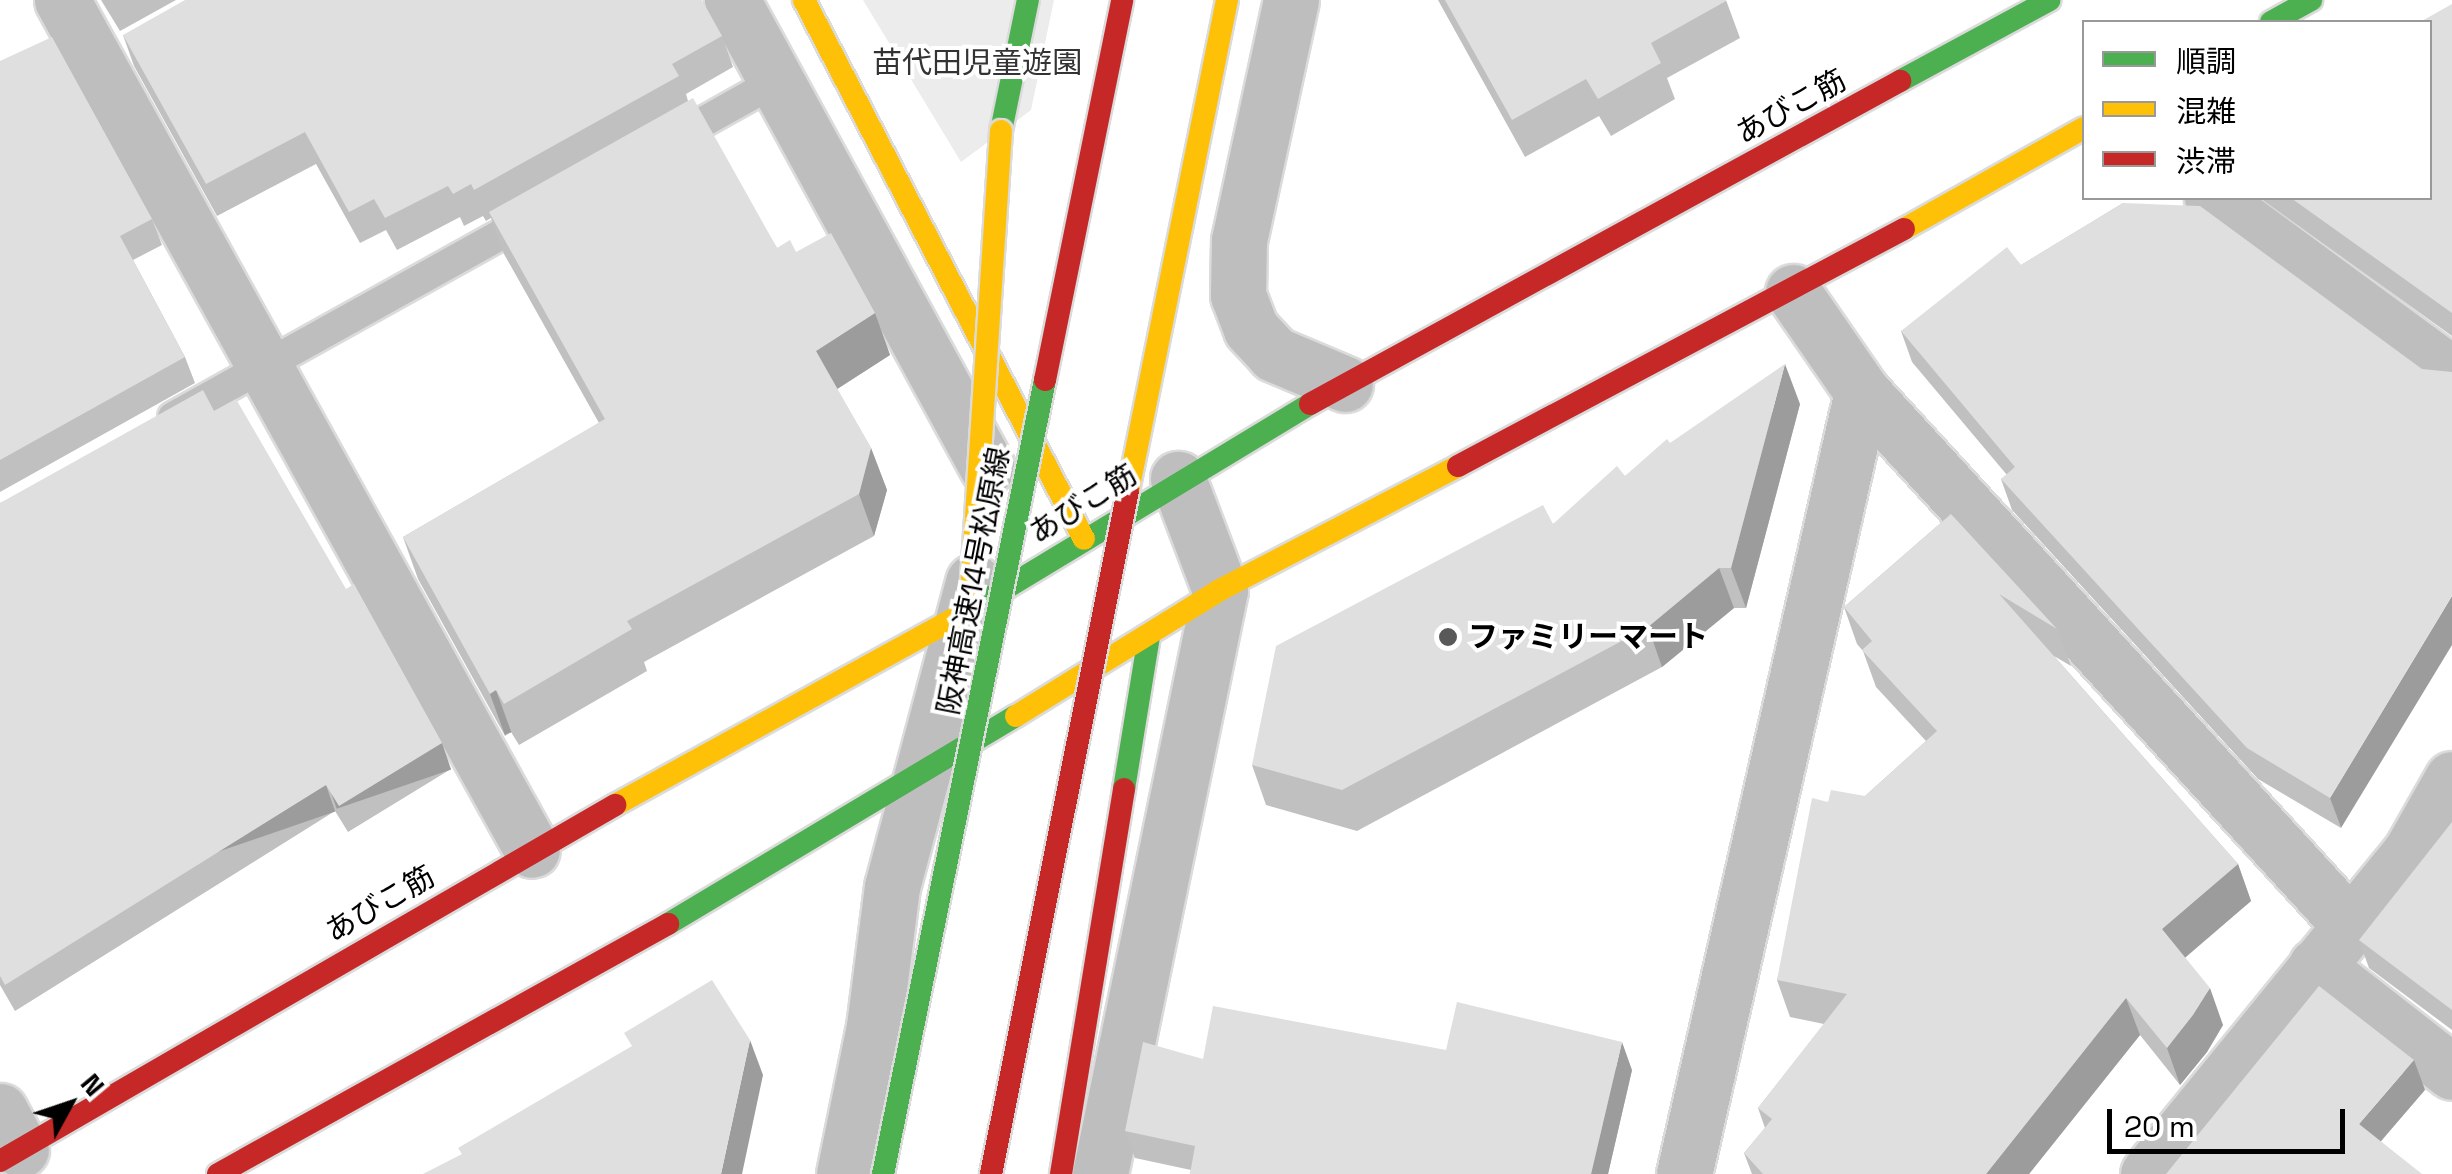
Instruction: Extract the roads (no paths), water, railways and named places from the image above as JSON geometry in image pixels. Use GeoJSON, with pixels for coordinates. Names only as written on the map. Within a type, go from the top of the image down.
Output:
{"type":"FeatureCollection","features":[{"type":"Feature","properties":{"kind":"main road"},"geometry":{"type":"LineString","coordinates":[[804,0],[1084,540]]}},
{"type":"Feature","properties":{"kind":"main road"},"geometry":{"type":"LineString","coordinates":[[956,823],[1001,131],[1028,0]]}},
{"type":"Feature","properties":{"kind":"main road","name":"阪神高速14号松原線"},"geometry":{"type":"LineString","coordinates":[[883,1174],[1122,0]]}},
{"type":"Feature","properties":{"kind":"main road"},"geometry":{"type":"LineString","coordinates":[[991,1174],[1227,0]]}},
{"type":"Feature","properties":{"kind":"main road","name":"あびこ筋"},"geometry":{"type":"LineString","coordinates":[[7,1141],[959,618],[1178,479],[1346,384],[2050,0]]}},
{"type":"Feature","properties":{"kind":"main road"},"geometry":{"type":"LineString","coordinates":[[2275,20],[2311,0]]}},
{"type":"Feature","properties":{"kind":"main road"},"geometry":{"type":"LineString","coordinates":[[218,1174],[922,779],[1220,590],[1793,292],[2082,129]]}},
{"type":"Feature","properties":{"kind":"main road"},"geometry":{"type":"LineString","coordinates":[[1061,1174],[1149,637]]}},
{"type":"Feature","properties":{"kind":"street"},"geometry":{"type":"LineString","coordinates":[[62,0],[114,56],[264,366],[532,850]]}},
{"type":"Feature","properties":{"kind":"street"},"geometry":{"type":"LineString","coordinates":[[732,0],[971,427],[997,490],[985,550],[959,618],[922,779],[892,887],[874,1027],[844,1174]]}},
{"type":"Feature","properties":{"kind":"street"},"geometry":{"type":"LineString","coordinates":[[1290,0],[1239,241],[1238,294],[1251,329],[1274,354],[1346,384]]}},
{"type":"Feature","properties":{"kind":"street"},"geometry":{"type":"LineString","coordinates":[[2215,200],[2452,374]]}},
{"type":"Feature","properties":{"kind":"street"},"geometry":{"type":"LineString","coordinates":[[1793,292],[1862,392],[2349,924]]}},
{"type":"Feature","properties":{"kind":"street"},"geometry":{"type":"LineString","coordinates":[[1684,1174],[1862,392]]}},
{"type":"Feature","properties":{"kind":"street"},"geometry":{"type":"LineString","coordinates":[[1100,1174],[1220,590],[1178,479]]}},
{"type":"Feature","properties":{"kind":"street"},"geometry":{"type":"LineString","coordinates":[[2148,1174],[2410,853],[2452,780]]}},
{"type":"Feature","properties":{"kind":"street"},"geometry":{"type":"LineString","coordinates":[[2316,966],[2452,1072]]}},
{"type":"Feature","properties":{"kind":"lane"},"geometry":{"type":"LineString","coordinates":[[643,156],[778,80]]}},
{"type":"Feature","properties":{"kind":"lane"},"geometry":{"type":"LineString","coordinates":[[148,430],[557,204]]}},
{"type":"Feature","properties":{"kind":"place","name":"ファミリーマート"},"geometry":{"type":"Point","coordinates":[1448,637]}},
{"type":"Feature","properties":{"kind":"park label","name":"苗代田児童遊園"},"geometry":{"type":"Point","coordinates":[977,63]}}]}
